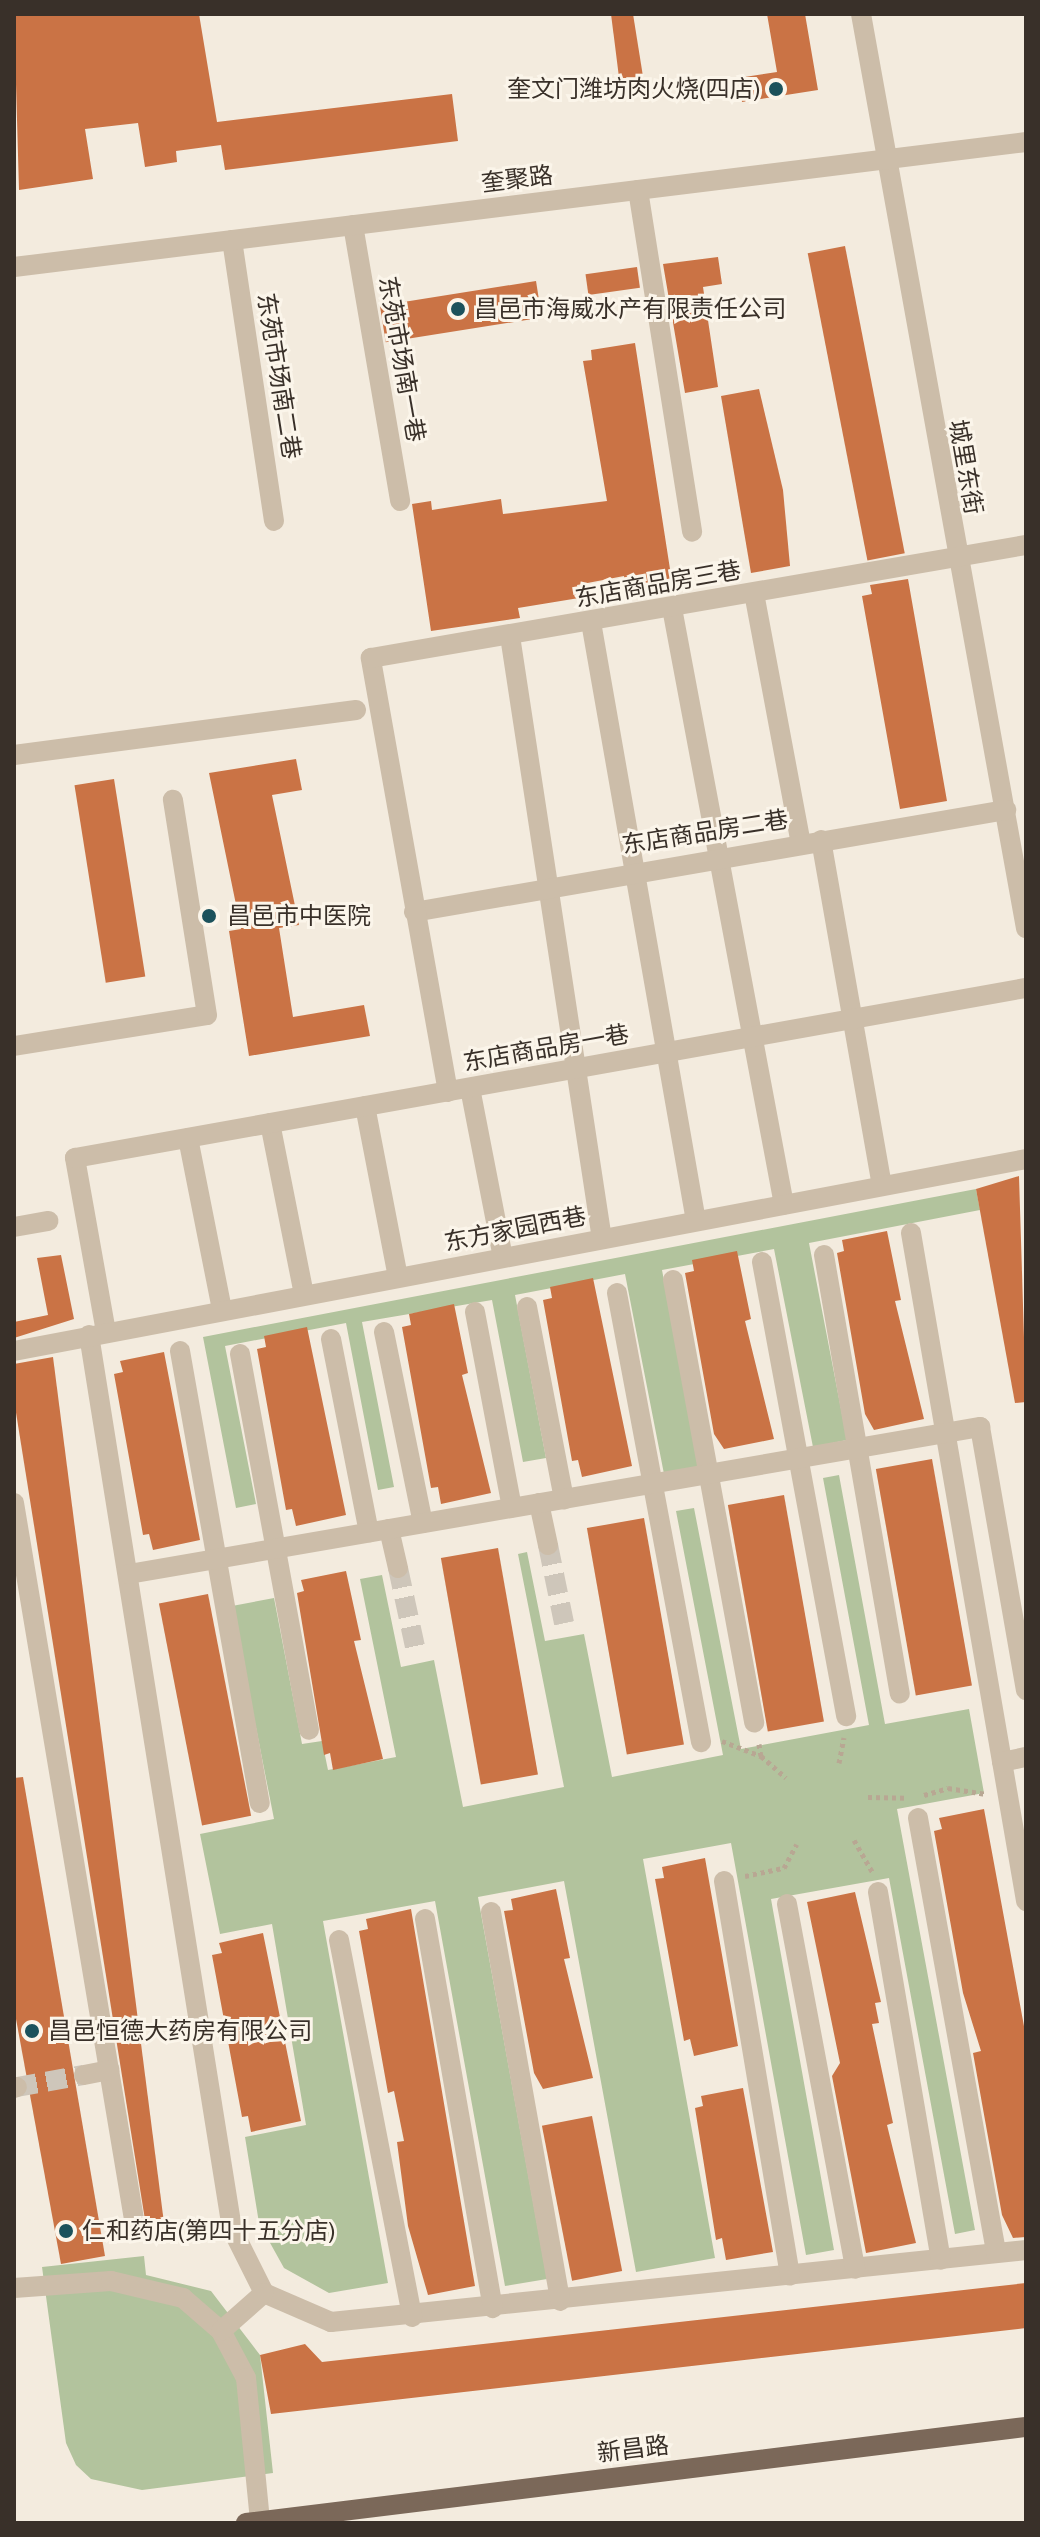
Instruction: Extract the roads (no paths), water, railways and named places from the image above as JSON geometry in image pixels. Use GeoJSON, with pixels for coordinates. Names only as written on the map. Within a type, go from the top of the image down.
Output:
{"type":"FeatureCollection","features":[{"type":"Feature","properties":{"kind":"main road","name":"新昌路"},"geometry":{"type":"LineString","coordinates":[[253,2522],[1026,2427]]}},
{"type":"Feature","properties":{"kind":"street","name":"城里东街"},"geometry":{"type":"LineString","coordinates":[[861,14],[955,557],[1006,810],[1018,830],[1026,928]]}},
{"type":"Feature","properties":{"kind":"street","name":"奎聚路"},"geometry":{"type":"LineString","coordinates":[[14,267],[1026,142]]}},
{"type":"Feature","properties":{"kind":"street"},"geometry":{"type":"LineString","coordinates":[[638,190],[692,532]]}},
{"type":"Feature","properties":{"kind":"street","name":"东苑市场南一巷"},"geometry":{"type":"LineString","coordinates":[[353,225],[400,501]]}},
{"type":"Feature","properties":{"kind":"street","name":"东苑市场南二巷"},"geometry":{"type":"LineString","coordinates":[[232,240],[274,521]]}},
{"type":"Feature","properties":{"kind":"street","name":"东店商品房三巷"},"geometry":{"type":"LineString","coordinates":[[414,912],[371,658],[1026,545]]}},
{"type":"Feature","properties":{"kind":"street"},"geometry":{"type":"LineString","coordinates":[[754,593],[853,1019],[882,1186]]}},
{"type":"Feature","properties":{"kind":"street"},"geometry":{"type":"LineString","coordinates":[[672,608],[784,1205]]}},
{"type":"Feature","properties":{"kind":"street"},"geometry":{"type":"LineString","coordinates":[[591,622],[696,1221]]}},
{"type":"Feature","properties":{"kind":"street"},"geometry":{"type":"LineString","coordinates":[[510,636],[602,1239]]}},
{"type":"Feature","properties":{"kind":"street"},"geometry":{"type":"LineString","coordinates":[[14,755],[356,710]]}},
{"type":"Feature","properties":{"kind":"street"},"geometry":{"type":"LineString","coordinates":[[14,1046],[207,1015],[173,800]]}},
{"type":"Feature","properties":{"kind":"street","name":"东店商品房二巷"},"geometry":{"type":"LineString","coordinates":[[414,912],[634,870],[1006,810]]}},
{"type":"Feature","properties":{"kind":"street"},"geometry":{"type":"LineString","coordinates":[[414,912],[448,1092]]}},
{"type":"Feature","properties":{"kind":"street","name":"东店商品房一巷"},"geometry":{"type":"LineString","coordinates":[[98,1333],[75,1158],[1026,988]]}},
{"type":"Feature","properties":{"kind":"street"},"geometry":{"type":"LineString","coordinates":[[470,1088],[503,1257]]}},
{"type":"Feature","properties":{"kind":"street"},"geometry":{"type":"LineString","coordinates":[[365,1106],[398,1277]]}},
{"type":"Feature","properties":{"kind":"street"},"geometry":{"type":"LineString","coordinates":[[270,1123],[304,1295]]}},
{"type":"Feature","properties":{"kind":"street"},"geometry":{"type":"LineString","coordinates":[[188,1138],[222,1310]]}},
{"type":"Feature","properties":{"kind":"street","name":"东方家园西巷"},"geometry":{"type":"LineString","coordinates":[[14,1351],[1026,1159]]}},
{"type":"Feature","properties":{"kind":"street"},"geometry":{"type":"LineString","coordinates":[[14,1227],[48,1221]]}},
{"type":"Feature","properties":{"kind":"street"},"geometry":{"type":"LineString","coordinates":[[911,1233],[1026,1901]]}},
{"type":"Feature","properties":{"kind":"street"},"geometry":{"type":"LineString","coordinates":[[824,1255],[900,1693]]}},
{"type":"Feature","properties":{"kind":"street"},"geometry":{"type":"LineString","coordinates":[[762,1262],[846,1716]]}},
{"type":"Feature","properties":{"kind":"street"},"geometry":{"type":"LineString","coordinates":[[673,1280],[754,1723]]}},
{"type":"Feature","properties":{"kind":"street"},"geometry":{"type":"LineString","coordinates":[[617,1293],[701,1742]]}},
{"type":"Feature","properties":{"kind":"street"},"geometry":{"type":"LineString","coordinates":[[527,1307],[564,1499]]}},
{"type":"Feature","properties":{"kind":"street"},"geometry":{"type":"LineString","coordinates":[[475,1312],[512,1508]]}},
{"type":"Feature","properties":{"kind":"street"},"geometry":{"type":"LineString","coordinates":[[384,1332],[423,1523]]}},
{"type":"Feature","properties":{"kind":"street"},"geometry":{"type":"LineString","coordinates":[[98,1333],[129,1574],[232,2229],[264,2293],[331,2322],[412,2317],[1026,2250]]}},
{"type":"Feature","properties":{"kind":"street"},"geometry":{"type":"LineString","coordinates":[[331,1339],[379,1531],[398,1568]]}},
{"type":"Feature","properties":{"kind":"street"},"geometry":{"type":"LineString","coordinates":[[180,1351],[260,1803]]}},
{"type":"Feature","properties":{"kind":"street"},"geometry":{"type":"LineString","coordinates":[[240,1354],[309,1730]]}},
{"type":"Feature","properties":{"kind":"street"},"geometry":{"type":"LineString","coordinates":[[129,1574],[980,1427],[1026,1690]]}},
{"type":"Feature","properties":{"kind":"street"},"geometry":{"type":"LineString","coordinates":[[14,1503],[20,1566],[134,2219]]}},
{"type":"Feature","properties":{"kind":"street"},"geometry":{"type":"LineString","coordinates":[[539,1503],[548,1545]]}},
{"type":"Feature","properties":{"kind":"street"},"geometry":{"type":"LineString","coordinates":[[1002,1762],[1026,1757]]}},
{"type":"Feature","properties":{"kind":"street"},"geometry":{"type":"LineString","coordinates":[[918,1818],[996,2253]]}},
{"type":"Feature","properties":{"kind":"street"},"geometry":{"type":"LineString","coordinates":[[724,1881],[790,2276]]}},
{"type":"Feature","properties":{"kind":"street"},"geometry":{"type":"LineString","coordinates":[[878,1892],[941,2260]]}},
{"type":"Feature","properties":{"kind":"street"},"geometry":{"type":"LineString","coordinates":[[787,1904],[855,2269]]}},
{"type":"Feature","properties":{"kind":"street"},"geometry":{"type":"LineString","coordinates":[[491,1912],[560,2301]]}},
{"type":"Feature","properties":{"kind":"street"},"geometry":{"type":"LineString","coordinates":[[425,1919],[493,2308]]}},
{"type":"Feature","properties":{"kind":"street"},"geometry":{"type":"LineString","coordinates":[[339,1940],[412,2317]]}},
{"type":"Feature","properties":{"kind":"street"},"geometry":{"type":"LineString","coordinates":[[84,2075],[110,2070]]}},
{"type":"Feature","properties":{"kind":"street"},"geometry":{"type":"LineString","coordinates":[[14,2288],[111,2281],[183,2298],[221,2331],[246,2378],[253,2522]]}},
{"type":"Feature","properties":{"kind":"street"},"geometry":{"type":"LineString","coordinates":[[221,2331],[264,2293]]}},
{"type":"Feature","properties":{"kind":"tunnel"},"geometry":{"type":"LineString","coordinates":[[548,1545],[564,1623]]}},
{"type":"Feature","properties":{"kind":"tunnel"},"geometry":{"type":"LineString","coordinates":[[398,1568],[416,1651]]}},
{"type":"Feature","properties":{"kind":"tunnel"},"geometry":{"type":"LineString","coordinates":[[17,2087],[84,2075]]}},
{"type":"Feature","properties":{"kind":"place","name":"奎文门潍坊肉火烧(四店)"},"geometry":{"type":"Point","coordinates":[776,89]}},
{"type":"Feature","properties":{"kind":"place","name":"昌邑市海威水产有限责任公司"},"geometry":{"type":"Point","coordinates":[458,309]}},
{"type":"Feature","properties":{"kind":"place","name":"昌邑市中医院"},"geometry":{"type":"Point","coordinates":[209,916]}},
{"type":"Feature","properties":{"kind":"place","name":"昌邑恒德大药房有限公司"},"geometry":{"type":"Point","coordinates":[32,2031]}},
{"type":"Feature","properties":{"kind":"place","name":"仁和药店(第四十五分店)"},"geometry":{"type":"Point","coordinates":[66,2231]}}]}
